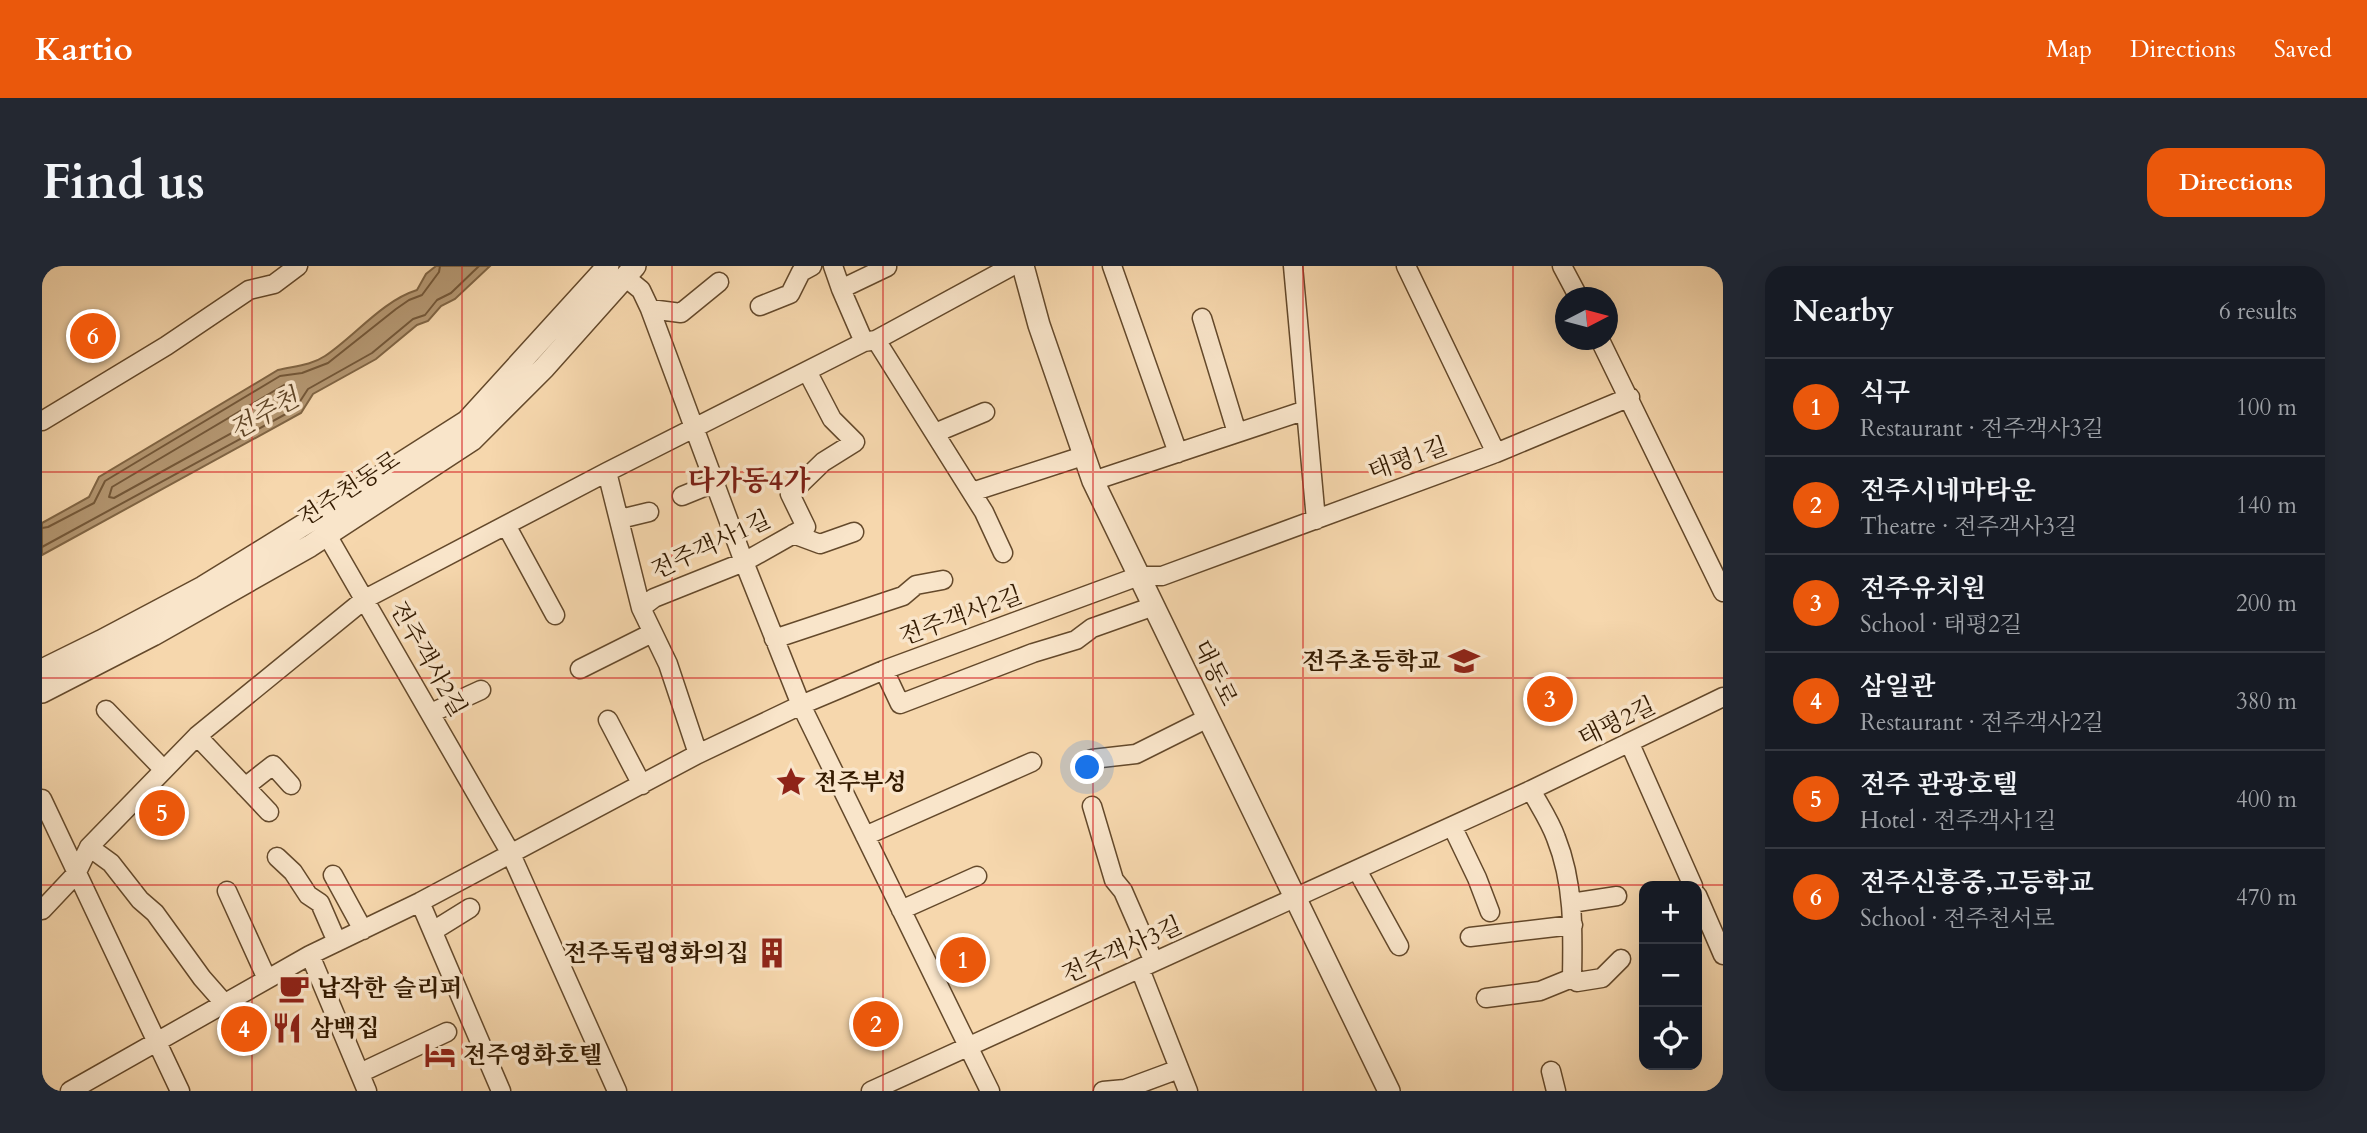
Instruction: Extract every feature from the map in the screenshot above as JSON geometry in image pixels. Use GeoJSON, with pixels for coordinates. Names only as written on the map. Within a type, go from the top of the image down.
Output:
{"type":"FeatureCollection","features":[{"type":"Feature","properties":{"kind":"street"},"geometry":{"type":"LineString","coordinates":[[42,421],[166,346],[249,290],[274,284],[298,266]]}},
{"type":"Feature","properties":{"kind":"street"},"geometry":{"type":"LineString","coordinates":[[760,306],[790,294],[800,272],[812,266]]}},
{"type":"Feature","properties":{"kind":"street"},"geometry":{"type":"LineString","coordinates":[[834,266],[841,289],[870,341],[935,433],[984,512],[1003,553]]}},
{"type":"Feature","properties":{"kind":"street"},"geometry":{"type":"LineString","coordinates":[[42,911],[76,874],[89,848],[197,736],[365,599],[607,472],[870,341],[1012,266]]}},
{"type":"Feature","properties":{"kind":"street","name":"대동로"},"geometry":{"type":"LineString","coordinates":[[1023,266],[1039,325],[1093,481],[1389,1091]]}},
{"type":"Feature","properties":{"kind":"street"},"geometry":{"type":"LineString","coordinates":[[1112,266],[1178,453]]}},
{"type":"Feature","properties":{"kind":"street"},"geometry":{"type":"LineString","coordinates":[[1293,266],[1316,520]]}},
{"type":"Feature","properties":{"kind":"street"},"geometry":{"type":"LineString","coordinates":[[1406,266],[1496,453]]}},
{"type":"Feature","properties":{"kind":"street"},"geometry":{"type":"LineString","coordinates":[[1562,266],[1573,287]]}},
{"type":"Feature","properties":{"kind":"street"},"geometry":{"type":"LineString","coordinates":[[841,289],[887,267]]}},
{"type":"Feature","properties":{"kind":"street"},"geometry":{"type":"LineString","coordinates":[[623,270],[641,290],[650,309],[744,562],[801,705],[990,1091]]}},
{"type":"Feature","properties":{"kind":"street","name":"전주천동로"},"geometry":{"type":"LineString","coordinates":[[42,692],[153,635],[327,535],[472,440],[544,368],[623,270]]}},
{"type":"Feature","properties":{"kind":"street","name":"전주천동로"},"geometry":{"type":"LineString","coordinates":[[42,670],[203,587],[467,421],[623,270]]}},
{"type":"Feature","properties":{"kind":"street"},"geometry":{"type":"LineString","coordinates":[[650,309],[681,313],[719,282]]}},
{"type":"Feature","properties":{"kind":"street"},"geometry":{"type":"LineString","coordinates":[[1202,318],[1237,433]]}},
{"type":"Feature","properties":{"kind":"street"},"geometry":{"type":"LineString","coordinates":[[1605,350],[1723,592]]}},
{"type":"Feature","properties":{"kind":"street","name":"전주객사1길"},"geometry":{"type":"LineString","coordinates":[[641,608],[654,598],[744,562],[806,527],[790,494],[823,462],[855,442],[832,419],[807,371]]}},
{"type":"Feature","properties":{"kind":"street","name":"태평1길"},"geometry":{"type":"LineString","coordinates":[[1139,576],[1161,576],[1316,520],[1496,453],[1630,397]]}},
{"type":"Feature","properties":{"kind":"street"},"geometry":{"type":"LineString","coordinates":[[1093,481],[1306,410]]}},
{"type":"Feature","properties":{"kind":"street"},"geometry":{"type":"LineString","coordinates":[[935,433],[985,412]]}},
{"type":"Feature","properties":{"kind":"street"},"geometry":{"type":"LineString","coordinates":[[972,492],[1083,456]]}},
{"type":"Feature","properties":{"kind":"street","name":"전주객사1길"},"geometry":{"type":"LineString","coordinates":[[607,472],[641,608],[668,664],[698,754]]}},
{"type":"Feature","properties":{"kind":"street"},"geometry":{"type":"LineString","coordinates":[[681,496],[714,483]]}},
{"type":"Feature","properties":{"kind":"street"},"geometry":{"type":"LineString","coordinates":[[620,519],[649,512]]}},
{"type":"Feature","properties":{"kind":"street"},"geometry":{"type":"LineString","coordinates":[[506,525],[555,615]]}},
{"type":"Feature","properties":{"kind":"street"},"geometry":{"type":"LineString","coordinates":[[793,534],[820,544],[854,532]]}},
{"type":"Feature","properties":{"kind":"street","name":"전주객사2길"},"geometry":{"type":"LineString","coordinates":[[327,535],[510,852],[614,1084]]}},
{"type":"Feature","properties":{"kind":"street","name":"전주객사2길"},"geometry":{"type":"LineString","coordinates":[[70,1091],[310,955],[421,902],[510,852],[698,754],[801,705],[884,670],[1139,576]]}},
{"type":"Feature","properties":{"kind":"street","name":"전주객사2길"},"geometry":{"type":"LineString","coordinates":[[775,639],[904,596],[916,585],[943,580]]}},
{"type":"Feature","properties":{"kind":"street"},"geometry":{"type":"LineString","coordinates":[[884,670],[900,704],[1076,639],[1092,628],[1154,606]]}},
{"type":"Feature","properties":{"kind":"street"},"geometry":{"type":"LineString","coordinates":[[580,669],[652,633]]}},
{"type":"Feature","properties":{"kind":"street"},"geometry":{"type":"LineString","coordinates":[[431,713],[481,690]]}},
{"type":"Feature","properties":{"kind":"street","name":"태평2길"},"geometry":{"type":"LineString","coordinates":[[1295,898],[1630,744],[1723,697]]}},
{"type":"Feature","properties":{"kind":"street"},"geometry":{"type":"LineString","coordinates":[[106,710],[164,770]]}},
{"type":"Feature","properties":{"kind":"street"},"geometry":{"type":"LineString","coordinates":[[1093,759],[1136,754],[1208,718]]}},
{"type":"Feature","properties":{"kind":"street"},"geometry":{"type":"LineString","coordinates":[[608,720],[642,785]]}},
{"type":"Feature","properties":{"kind":"street"},"geometry":{"type":"LineString","coordinates":[[197,736],[269,812]]}},
{"type":"Feature","properties":{"kind":"street"},"geometry":{"type":"LineString","coordinates":[[1630,744],[1691,881]]}},
{"type":"Feature","properties":{"kind":"street"},"geometry":{"type":"LineString","coordinates":[[865,836],[1032,762]]}},
{"type":"Feature","properties":{"kind":"street"},"geometry":{"type":"LineString","coordinates":[[245,787],[273,765],[291,785]]}},
{"type":"Feature","properties":{"kind":"street"},"geometry":{"type":"LineString","coordinates":[[1531,790],[1555,836],[1566,870],[1573,925],[1572,978]]}},
{"type":"Feature","properties":{"kind":"street"},"geometry":{"type":"LineString","coordinates":[[1092,806],[1114,880],[1124,891],[1188,1091]]}},
{"type":"Feature","properties":{"kind":"street"},"geometry":{"type":"LineString","coordinates":[[44,809],[180,1091]]}},
{"type":"Feature","properties":{"kind":"street"},"geometry":{"type":"LineString","coordinates":[[1452,826],[1490,912]]}},
{"type":"Feature","properties":{"kind":"street"},"geometry":{"type":"LineString","coordinates":[[89,848],[111,863],[140,900],[155,913],[202,978],[224,1003]]}},
{"type":"Feature","properties":{"kind":"street"},"geometry":{"type":"LineString","coordinates":[[277,857],[293,872],[307,895],[320,903],[337,942]]}},
{"type":"Feature","properties":{"kind":"street"},"geometry":{"type":"LineString","coordinates":[[1357,870],[1399,946]]}},
{"type":"Feature","properties":{"kind":"street"},"geometry":{"type":"LineString","coordinates":[[332,875],[363,930]]}},
{"type":"Feature","properties":{"kind":"street"},"geometry":{"type":"LineString","coordinates":[[901,910],[977,876]]}},
{"type":"Feature","properties":{"kind":"street"},"geometry":{"type":"LineString","coordinates":[[228,891],[267,979]]}},
{"type":"Feature","properties":{"kind":"street"},"geometry":{"type":"LineString","coordinates":[[1571,903],[1617,896]]}},
{"type":"Feature","properties":{"kind":"street","name":"전주객사3길"},"geometry":{"type":"LineString","coordinates":[[871,1091],[1295,898]]}},
{"type":"Feature","properties":{"kind":"street"},"geometry":{"type":"LineString","coordinates":[[421,902],[501,1091]]}},
{"type":"Feature","properties":{"kind":"street"},"geometry":{"type":"LineString","coordinates":[[1702,907],[1723,955]]}},
{"type":"Feature","properties":{"kind":"street"},"geometry":{"type":"LineString","coordinates":[[433,932],[470,908]]}},
{"type":"Feature","properties":{"kind":"street"},"geometry":{"type":"LineString","coordinates":[[1470,937],[1573,925]]}},
{"type":"Feature","properties":{"kind":"street"},"geometry":{"type":"LineString","coordinates":[[310,955],[367,1091]]}},
{"type":"Feature","properties":{"kind":"street"},"geometry":{"type":"LineString","coordinates":[[1572,978],[1577,982],[1601,978],[1621,959]]}},
{"type":"Feature","properties":{"kind":"street"},"geometry":{"type":"LineString","coordinates":[[1486,998],[1540,991],[1572,978]]}},
{"type":"Feature","properties":{"kind":"street"},"geometry":{"type":"LineString","coordinates":[[359,1073],[447,1032]]}},
{"type":"Feature","properties":{"kind":"street"},"geometry":{"type":"LineString","coordinates":[[1103,1091],[1125,1089],[1179,1069]]}},
{"type":"Feature","properties":{"kind":"street"},"geometry":{"type":"LineString","coordinates":[[1551,1071],[1556,1091]]}},
{"type":"Feature","properties":{"kind":"water","name":"전주천"},"geometry":{"type":"Polygon","coordinates":[[[436,266],[490,266],[455,299],[441,306],[428,321],[417,325],[376,359],[313,394],[301,413],[42,555],[42,523],[89,497],[99,477],[278,370],[308,364],[325,356],[380,310],[417,290],[426,274],[436,266]]]}},
{"type":"Feature","properties":{"kind":"place","name":"전주신흥중,고등학교"},"geometry":{"type":"Point","coordinates":[93,336]}},
{"type":"Feature","properties":{"kind":"place","name":"전주초등학교"},"geometry":{"type":"Point","coordinates":[1464,661]}},
{"type":"Feature","properties":{"kind":"place","name":"전주유치원"},"geometry":{"type":"Point","coordinates":[1550,699]}},
{"type":"Feature","properties":{"kind":"place","name":"전주부성"},"geometry":{"type":"Point","coordinates":[791,782]}},
{"type":"Feature","properties":{"kind":"place","name":"전주 관광호텔"},"geometry":{"type":"Point","coordinates":[162,813]}},
{"type":"Feature","properties":{"kind":"place","name":"전주독립영화의집"},"geometry":{"type":"Point","coordinates":[772,953]}},
{"type":"Feature","properties":{"kind":"place","name":"식구"},"geometry":{"type":"Point","coordinates":[963,960]}},
{"type":"Feature","properties":{"kind":"place","name":"납작한 슬리퍼"},"geometry":{"type":"Point","coordinates":[294,988]}},
{"type":"Feature","properties":{"kind":"place","name":"전주시네마타운"},"geometry":{"type":"Point","coordinates":[876,1024]}},
{"type":"Feature","properties":{"kind":"place","name":"삼백집"},"geometry":{"type":"Point","coordinates":[287,1028]}},
{"type":"Feature","properties":{"kind":"place","name":"삼일관"},"geometry":{"type":"Point","coordinates":[244,1029]}},
{"type":"Feature","properties":{"kind":"place","name":"전주영화호텔"},"geometry":{"type":"Point","coordinates":[440,1055]}},
{"type":"Feature","properties":{"kind":"district","name":"다가동4가"},"geometry":{"type":"Point","coordinates":[749,481]}}]}
